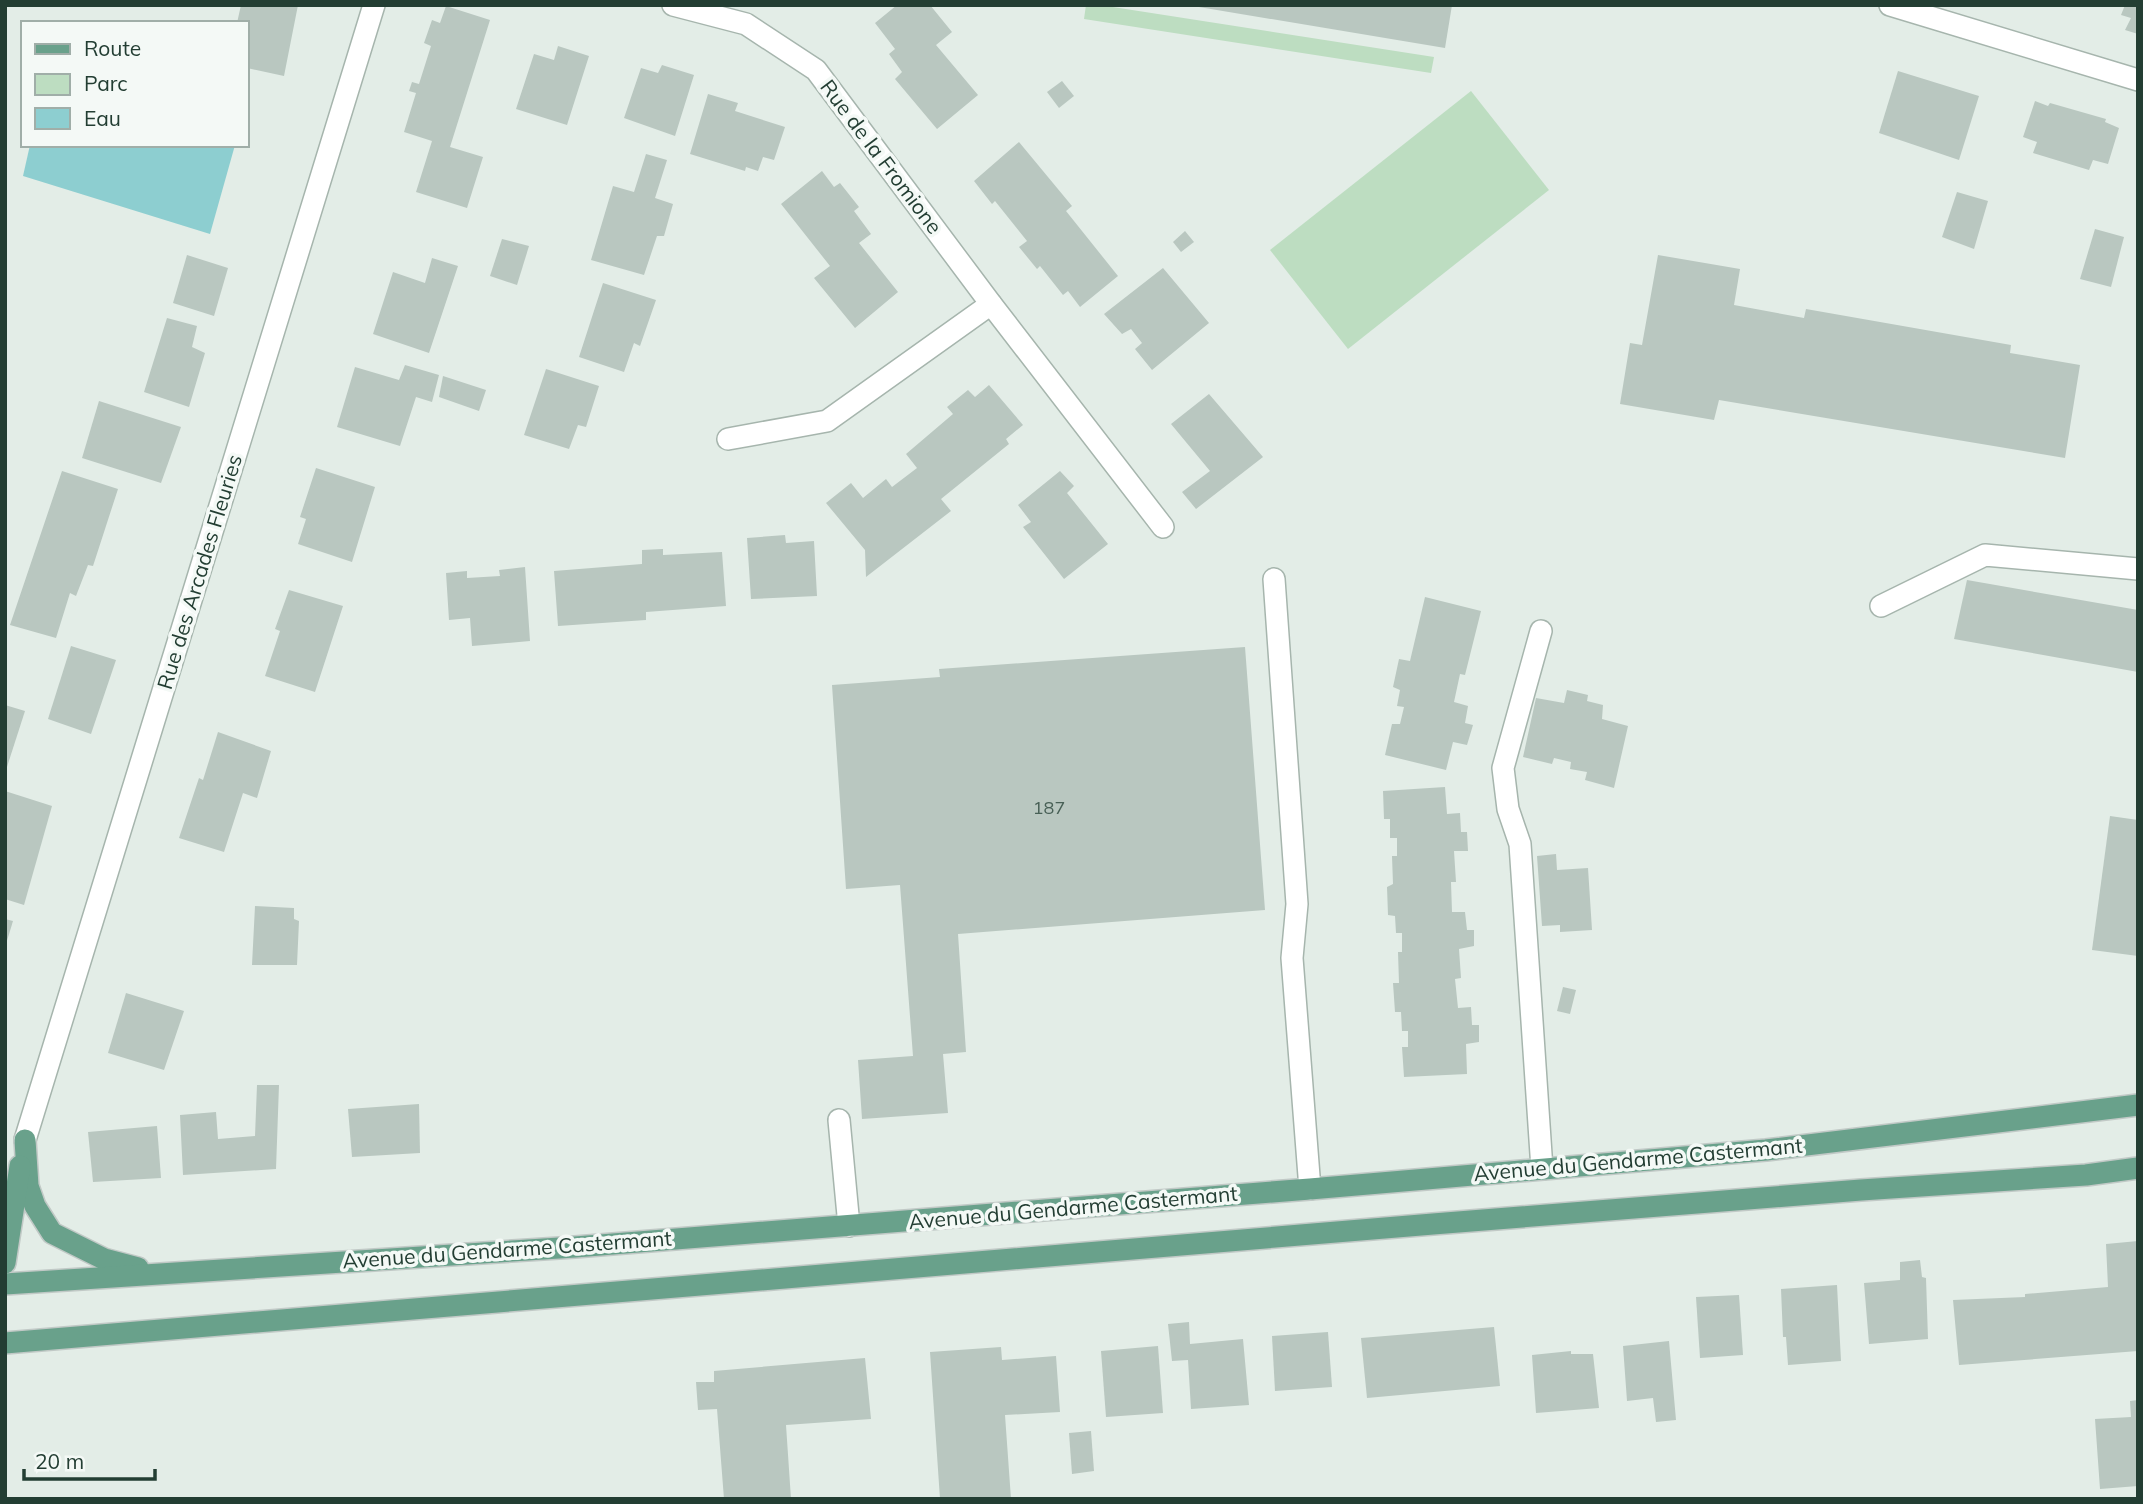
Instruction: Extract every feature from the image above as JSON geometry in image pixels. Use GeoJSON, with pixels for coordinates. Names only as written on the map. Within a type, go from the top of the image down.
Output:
{"type":"FeatureCollection","features":[{"type":"Feature","properties":{"kind":"main road","name":"Avenue du Gendarme Castermant"},"geometry":{"type":"LineString","coordinates":[[5,1284],[575,1247],[1542,1170],[1766,1150],[2138,1105]]}},
{"type":"Feature","properties":{"kind":"main road"},"geometry":{"type":"LineString","coordinates":[[5,1180],[24,1140]]}},
{"type":"Feature","properties":{"kind":"main road"},"geometry":{"type":"LineString","coordinates":[[5,1263],[24,1140]]}},
{"type":"Feature","properties":{"kind":"main road"},"geometry":{"type":"LineString","coordinates":[[24,1140],[28,1186],[35,1206],[52,1233],[104,1259],[161,1273]]}},
{"type":"Feature","properties":{"kind":"main road"},"geometry":{"type":"LineString","coordinates":[[5,1343],[1709,1202],[2086,1175],[2138,1168]]}},
{"type":"Feature","properties":{"kind":"street","name":"Rue des Arcades Fleuries"},"geometry":{"type":"LineString","coordinates":[[24,1140],[374,5]]}},
{"type":"Feature","properties":{"kind":"street","name":"Rue de la Fromione"},"geometry":{"type":"LineString","coordinates":[[673,5],[746,24],[816,70],[990,304],[1163,527]]}},
{"type":"Feature","properties":{"kind":"street"},"geometry":{"type":"LineString","coordinates":[[1890,5],[2138,80]]}},
{"type":"Feature","properties":{"kind":"street"},"geometry":{"type":"LineString","coordinates":[[728,439],[827,421],[990,304]]}},
{"type":"Feature","properties":{"kind":"street"},"geometry":{"type":"LineString","coordinates":[[1881,607],[1985,555],[2138,569]]}},
{"type":"Feature","properties":{"kind":"street"},"geometry":{"type":"LineString","coordinates":[[1274,579],[1297,904],[1292,958],[1310,1189]]}},
{"type":"Feature","properties":{"kind":"street"},"geometry":{"type":"LineString","coordinates":[[1541,631],[1503,768],[1508,809],[1520,844],[1542,1170]]}},
{"type":"Feature","properties":{"kind":"street"},"geometry":{"type":"LineString","coordinates":[[839,1120],[849,1226]]}},
{"type":"Feature","properties":{"kind":"green space"},"geometry":{"type":"Polygon","coordinates":[[[1086,5],[1434,57],[1431,73],[1084,19],[1086,5]]]}},
{"type":"Feature","properties":{"kind":"green space"},"geometry":{"type":"Polygon","coordinates":[[[1471,91],[1549,190],[1348,349],[1270,250],[1471,91]]]}},
{"type":"Feature","properties":{"kind":"water"},"geometry":{"type":"Polygon","coordinates":[[[30,147],[234,147],[210,234],[23,176],[30,147]]]}},
{"type":"Feature","properties":{"kind":"building"},"geometry":{"type":"Polygon","coordinates":[[[241,5],[298,5],[284,76],[248,68],[248,21],[237,21],[241,5]]]}},
{"type":"Feature","properties":{"kind":"building"},"geometry":{"type":"Polygon","coordinates":[[[897,5],[930,5],[952,32],[936,45],[978,95],[937,129],[895,79],[902,72],[889,54],[895,49],[875,23],[897,5]]]}},
{"type":"Feature","properties":{"kind":"building"},"geometry":{"type":"Polygon","coordinates":[[[1187,5],[1452,5],[1445,48],[1187,5]]]}},
{"type":"Feature","properties":{"kind":"building"},"geometry":{"type":"Polygon","coordinates":[[[2125,5],[2138,5],[2138,34],[2125,30],[2131,18],[2121,15],[2125,5]]]}},
{"type":"Feature","properties":{"kind":"building"},"geometry":{"type":"Polygon","coordinates":[[[446,6],[490,20],[450,147],[483,157],[467,208],[416,192],[432,141],[404,132],[416,93],[409,91],[412,82],[419,84],[431,46],[424,43],[432,20],[440,23],[446,6]]]}},
{"type":"Feature","properties":{"kind":"building"},"geometry":{"type":"Polygon","coordinates":[[[558,46],[589,56],[567,125],[516,109],[534,54],[554,60],[558,46]]]}},
{"type":"Feature","properties":{"kind":"building"},"geometry":{"type":"Polygon","coordinates":[[[662,65],[694,75],[675,136],[624,118],[641,68],[658,73],[662,65]]]}},
{"type":"Feature","properties":{"kind":"building"},"geometry":{"type":"Polygon","coordinates":[[[1898,71],[1979,96],[1959,160],[1879,133],[1898,71]]]}},
{"type":"Feature","properties":{"kind":"building"},"geometry":{"type":"Polygon","coordinates":[[[1062,81],[1074,96],[1059,108],[1047,92],[1062,81]]]}},
{"type":"Feature","properties":{"kind":"building"},"geometry":{"type":"Polygon","coordinates":[[[708,94],[738,103],[735,111],[785,127],[774,160],[763,157],[758,171],[746,167],[745,171],[690,154],[708,94]]]}},
{"type":"Feature","properties":{"kind":"building"},"geometry":{"type":"Polygon","coordinates":[[[2035,101],[2106,119],[2105,122],[2119,128],[2108,164],[2093,160],[2089,170],[2033,153],[2037,142],[2023,137],[2035,101]]]}},
{"type":"Feature","properties":{"kind":"building"},"geometry":{"type":"Polygon","coordinates":[[[1019,142],[1072,206],[1066,211],[1118,276],[1080,307],[1068,291],[1063,295],[1040,266],[1037,269],[1019,247],[1027,241],[995,201],[992,204],[974,181],[1019,142]]]}},
{"type":"Feature","properties":{"kind":"building"},"geometry":{"type":"Polygon","coordinates":[[[646,154],[667,160],[655,198],[673,204],[664,236],[657,236],[644,275],[591,260],[613,186],[634,192],[646,154]]]}},
{"type":"Feature","properties":{"kind":"building"},"geometry":{"type":"Polygon","coordinates":[[[822,171],[834,187],[840,183],[859,207],[854,211],[871,234],[859,243],[898,292],[855,328],[814,278],[830,266],[781,204],[822,171]]]}},
{"type":"Feature","properties":{"kind":"building"},"geometry":{"type":"Polygon","coordinates":[[[1957,192],[1988,201],[1974,249],[1942,237],[1957,192]]]}},
{"type":"Feature","properties":{"kind":"building"},"geometry":{"type":"Polygon","coordinates":[[[2095,229],[2124,237],[2111,287],[2080,279],[2095,229]]]}},
{"type":"Feature","properties":{"kind":"building"},"geometry":{"type":"Polygon","coordinates":[[[1185,231],[1194,242],[1181,252],[1173,242],[1185,231]]]}},
{"type":"Feature","properties":{"kind":"building"},"geometry":{"type":"Polygon","coordinates":[[[502,239],[529,246],[517,285],[490,276],[502,239]]]}},
{"type":"Feature","properties":{"kind":"building"},"geometry":{"type":"Polygon","coordinates":[[[187,255],[228,268],[214,316],[173,303],[187,255]]]}},
{"type":"Feature","properties":{"kind":"building"},"geometry":{"type":"Polygon","coordinates":[[[1658,255],[1740,269],[1734,305],[1804,318],[1806,309],[2011,345],[2010,353],[2080,365],[2065,458],[1719,400],[1714,420],[1620,404],[1630,343],[1642,345],[1658,255]]]}},
{"type":"Feature","properties":{"kind":"building"},"geometry":{"type":"Polygon","coordinates":[[[432,258],[458,266],[429,353],[373,334],[393,272],[425,283],[432,258]]]}},
{"type":"Feature","properties":{"kind":"building"},"geometry":{"type":"Polygon","coordinates":[[[1163,268],[1209,323],[1152,370],[1135,349],[1142,343],[1131,329],[1122,334],[1104,314],[1163,268]]]}},
{"type":"Feature","properties":{"kind":"building"},"geometry":{"type":"Polygon","coordinates":[[[603,283],[656,300],[640,346],[634,343],[624,372],[579,357],[603,283]]]}},
{"type":"Feature","properties":{"kind":"building"},"geometry":{"type":"Polygon","coordinates":[[[167,318],[197,326],[192,347],[205,353],[189,407],[144,392],[167,318]]]}},
{"type":"Feature","properties":{"kind":"building"},"geometry":{"type":"Polygon","coordinates":[[[405,365],[439,375],[432,402],[416,397],[400,446],[337,427],[355,367],[399,380],[405,365]]]}},
{"type":"Feature","properties":{"kind":"building"},"geometry":{"type":"Polygon","coordinates":[[[546,369],[599,386],[586,427],[578,425],[569,449],[524,435],[546,369]]]}},
{"type":"Feature","properties":{"kind":"building"},"geometry":{"type":"Polygon","coordinates":[[[443,376],[486,390],[479,411],[439,397],[443,376]]]}},
{"type":"Feature","properties":{"kind":"building"},"geometry":{"type":"Polygon","coordinates":[[[989,385],[1023,425],[1006,439],[1009,444],[941,499],[951,511],[866,577],[865,550],[826,503],[851,483],[863,498],[886,479],[892,487],[917,468],[906,454],[953,414],[947,407],[968,390],[975,397],[989,385]]]}},
{"type":"Feature","properties":{"kind":"building"},"geometry":{"type":"Polygon","coordinates":[[[1209,394],[1263,457],[1196,509],[1182,492],[1210,471],[1171,424],[1209,394]]]}},
{"type":"Feature","properties":{"kind":"building"},"geometry":{"type":"Polygon","coordinates":[[[99,401],[181,427],[161,483],[82,458],[99,401]]]}},
{"type":"Feature","properties":{"kind":"building"},"geometry":{"type":"Polygon","coordinates":[[[316,468],[375,487],[352,562],[298,544],[306,519],[300,517],[316,468]]]}},
{"type":"Feature","properties":{"kind":"building"},"geometry":{"type":"Polygon","coordinates":[[[62,471],[118,489],[93,566],[88,565],[76,596],[70,593],[56,638],[10,625],[62,471]]]}},
{"type":"Feature","properties":{"kind":"building"},"geometry":{"type":"Polygon","coordinates":[[[1060,471],[1074,486],[1067,493],[1108,544],[1064,579],[1023,527],[1031,522],[1018,505],[1060,471]]]}},
{"type":"Feature","properties":{"kind":"building"},"geometry":{"type":"Polygon","coordinates":[[[785,535],[786,543],[814,541],[817,596],[751,599],[747,538],[785,535]]]}},
{"type":"Feature","properties":{"kind":"building"},"geometry":{"type":"Polygon","coordinates":[[[663,549],[663,555],[722,552],[726,606],[646,612],[646,620],[558,626],[554,571],[642,564],[642,550],[663,549]]]}},
{"type":"Feature","properties":{"kind":"building"},"geometry":{"type":"Polygon","coordinates":[[[525,567],[530,641],[472,646],[470,618],[449,620],[446,573],[467,571],[467,578],[500,576],[499,570],[525,567]]]}},
{"type":"Feature","properties":{"kind":"building"},"geometry":{"type":"Polygon","coordinates":[[[1967,580],[2138,610],[2138,672],[1954,639],[1967,580]]]}},
{"type":"Feature","properties":{"kind":"building"},"geometry":{"type":"Polygon","coordinates":[[[289,590],[343,606],[315,692],[265,676],[280,631],[275,629],[289,590]]]}},
{"type":"Feature","properties":{"kind":"building"},"geometry":{"type":"Polygon","coordinates":[[[1425,597],[1481,611],[1465,675],[1460,674],[1454,702],[1468,706],[1465,723],[1473,725],[1467,745],[1453,742],[1446,770],[1385,755],[1392,724],[1400,724],[1404,707],[1397,706],[1400,690],[1393,687],[1399,659],[1410,661],[1425,597]]]}},
{"type":"Feature","properties":{"kind":"building"},"geometry":{"type":"Polygon","coordinates":[[[71,646],[116,660],[91,734],[48,719],[71,646]]]}},
{"type":"Feature","properties":{"kind":"building"},"geometry":{"type":"Polygon","coordinates":[[[1245,647],[1265,910],[958,934],[966,1052],[943,1054],[948,1113],[862,1119],[858,1060],[913,1056],[900,885],[846,889],[832,685],[940,677],[939,669],[1245,647]]]}},
{"type":"Feature","properties":{"kind":"building"},"geometry":{"type":"Polygon","coordinates":[[[1567,690],[1588,695],[1587,701],[1603,705],[1602,719],[1628,726],[1614,788],[1585,780],[1587,772],[1570,769],[1571,762],[1554,758],[1552,764],[1523,757],[1536,698],[1564,703],[1567,690]]]}},
{"type":"Feature","properties":{"kind":"building"},"geometry":{"type":"Polygon","coordinates":[[[5,705],[25,711],[6,770],[5,770],[5,705]]]}},
{"type":"Feature","properties":{"kind":"building"},"geometry":{"type":"Polygon","coordinates":[[[218,732],[271,751],[257,798],[243,793],[224,852],[179,838],[199,778],[203,780],[218,732]]]}},
{"type":"Feature","properties":{"kind":"building"},"geometry":{"type":"Polygon","coordinates":[[[1445,787],[1447,814],[1460,813],[1461,832],[1467,832],[1468,851],[1454,851],[1456,882],[1451,882],[1452,912],[1465,912],[1467,930],[1474,930],[1474,946],[1459,949],[1461,978],[1455,979],[1458,1008],[1471,1007],[1472,1025],[1479,1025],[1479,1042],[1466,1044],[1467,1074],[1404,1077],[1402,1047],[1408,1047],[1408,1031],[1402,1031],[1401,1012],[1395,1012],[1393,983],[1399,983],[1398,952],[1402,952],[1402,933],[1396,933],[1395,916],[1388,915],[1387,887],[1393,884],[1392,856],[1397,856],[1397,838],[1390,838],[1390,819],[1384,819],[1383,791],[1445,787]]]}},
{"type":"Feature","properties":{"kind":"building"},"geometry":{"type":"Polygon","coordinates":[[[5,791],[52,806],[24,905],[5,899],[5,791]]]}},
{"type":"Feature","properties":{"kind":"building"},"geometry":{"type":"Polygon","coordinates":[[[2110,816],[2138,820],[2138,956],[2092,950],[2110,816]]]}},
{"type":"Feature","properties":{"kind":"building"},"geometry":{"type":"Polygon","coordinates":[[[1556,854],[1557,870],[1588,868],[1592,930],[1560,932],[1560,925],[1542,926],[1537,856],[1556,854]]]}},
{"type":"Feature","properties":{"kind":"building"},"geometry":{"type":"Polygon","coordinates":[[[255,906],[294,908],[294,919],[299,921],[297,965],[252,965],[255,906]]]}},
{"type":"Feature","properties":{"kind":"building"},"geometry":{"type":"Polygon","coordinates":[[[5,919],[13,921],[6,944],[5,944],[5,919]]]}},
{"type":"Feature","properties":{"kind":"building"},"geometry":{"type":"Polygon","coordinates":[[[1563,987],[1576,990],[1570,1014],[1557,1011],[1563,987]]]}},
{"type":"Feature","properties":{"kind":"building"},"geometry":{"type":"Polygon","coordinates":[[[126,993],[184,1011],[164,1070],[108,1053],[126,993]]]}},
{"type":"Feature","properties":{"kind":"building"},"geometry":{"type":"Polygon","coordinates":[[[257,1085],[279,1085],[276,1169],[183,1175],[180,1115],[216,1112],[218,1139],[255,1136],[257,1085]]]}},
{"type":"Feature","properties":{"kind":"building"},"geometry":{"type":"Polygon","coordinates":[[[419,1104],[420,1153],[352,1157],[348,1109],[419,1104]]]}},
{"type":"Feature","properties":{"kind":"building"},"geometry":{"type":"Polygon","coordinates":[[[157,1126],[161,1178],[93,1182],[88,1132],[157,1126]]]}},
{"type":"Feature","properties":{"kind":"building"},"geometry":{"type":"Polygon","coordinates":[[[2138,1241],[2138,1351],[1959,1365],[1953,1300],[2025,1297],[2025,1294],[2108,1287],[2106,1244],[2138,1241]]]}},
{"type":"Feature","properties":{"kind":"building"},"geometry":{"type":"Polygon","coordinates":[[[1920,1260],[1922,1277],[1926,1278],[1928,1339],[1869,1344],[1864,1283],[1900,1280],[1900,1262],[1920,1260]]]}},
{"type":"Feature","properties":{"kind":"building"},"geometry":{"type":"Polygon","coordinates":[[[1837,1285],[1841,1361],[1788,1365],[1786,1337],[1783,1337],[1781,1289],[1837,1285]]]}},
{"type":"Feature","properties":{"kind":"building"},"geometry":{"type":"Polygon","coordinates":[[[1739,1295],[1743,1355],[1700,1358],[1696,1297],[1739,1295]]]}},
{"type":"Feature","properties":{"kind":"building"},"geometry":{"type":"Polygon","coordinates":[[[1189,1322],[1190,1344],[1243,1339],[1249,1405],[1191,1409],[1188,1360],[1172,1361],[1168,1324],[1189,1322]]]}},
{"type":"Feature","properties":{"kind":"building"},"geometry":{"type":"Polygon","coordinates":[[[1494,1327],[1500,1386],[1367,1398],[1361,1338],[1494,1327]]]}},
{"type":"Feature","properties":{"kind":"building"},"geometry":{"type":"Polygon","coordinates":[[[1328,1332],[1332,1387],[1275,1391],[1272,1336],[1328,1332]]]}},
{"type":"Feature","properties":{"kind":"building"},"geometry":{"type":"Polygon","coordinates":[[[1669,1341],[1676,1420],[1656,1422],[1653,1398],[1627,1401],[1623,1346],[1669,1341]]]}},
{"type":"Feature","properties":{"kind":"building"},"geometry":{"type":"Polygon","coordinates":[[[1158,1346],[1163,1413],[1106,1417],[1101,1351],[1158,1346]]]}},
{"type":"Feature","properties":{"kind":"building"},"geometry":{"type":"Polygon","coordinates":[[[1001,1347],[1002,1360],[1056,1356],[1060,1412],[1005,1415],[1011,1499],[940,1499],[930,1352],[1001,1347]]]}},
{"type":"Feature","properties":{"kind":"building"},"geometry":{"type":"Polygon","coordinates":[[[1571,1351],[1571,1354],[1593,1354],[1599,1408],[1536,1413],[1532,1355],[1571,1351]]]}},
{"type":"Feature","properties":{"kind":"building"},"geometry":{"type":"Polygon","coordinates":[[[865,1358],[871,1419],[786,1425],[791,1499],[724,1499],[717,1409],[698,1410],[696,1382],[714,1382],[714,1371],[865,1358]]]}},
{"type":"Feature","properties":{"kind":"building"},"geometry":{"type":"Polygon","coordinates":[[[2138,1400],[2138,1486],[2100,1489],[2095,1419],[2131,1417],[2130,1401],[2138,1400]]]}},
{"type":"Feature","properties":{"kind":"building"},"geometry":{"type":"Polygon","coordinates":[[[1091,1431],[1094,1471],[1072,1474],[1069,1433],[1091,1431]]]}}]}
